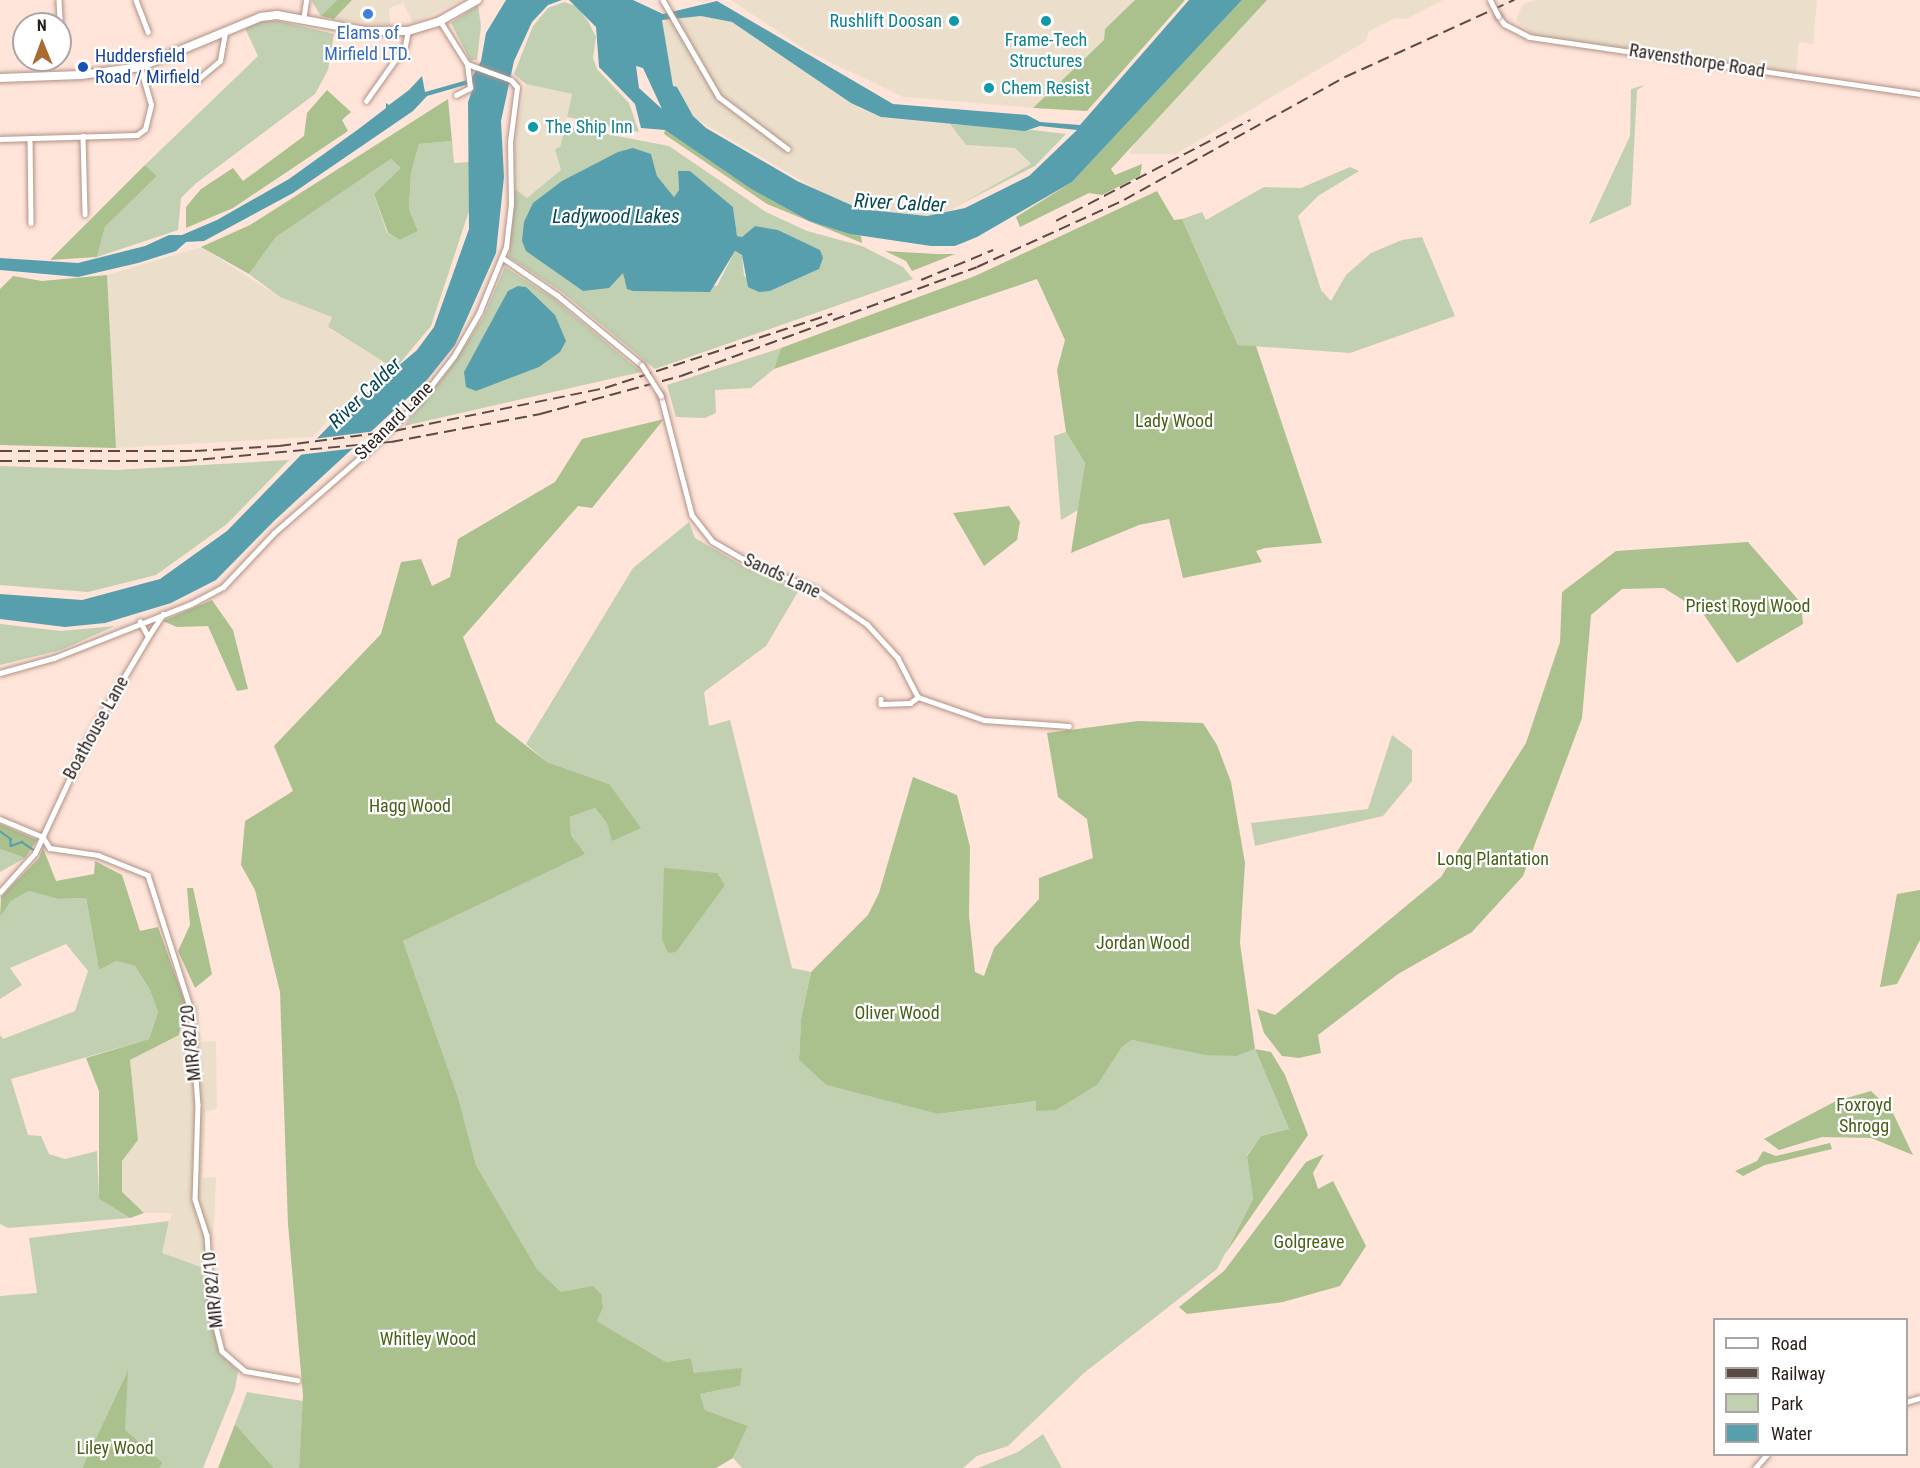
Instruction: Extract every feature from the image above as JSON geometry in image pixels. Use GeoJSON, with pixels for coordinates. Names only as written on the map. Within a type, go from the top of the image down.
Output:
{"type":"FeatureCollection","features":[{"type":"Feature","properties":{"kind":"highway"},"geometry":{"type":"LineString","coordinates":[[0,78],[81,75],[140,67],[261,17],[303,20],[365,31],[408,31],[440,21],[477,0]]}},
{"type":"Feature","properties":{"kind":"street"},"geometry":{"type":"LineString","coordinates":[[136,0],[148,32]]}},
{"type":"Feature","properties":{"kind":"street"},"geometry":{"type":"LineString","coordinates":[[303,20],[306,0]]}},
{"type":"Feature","properties":{"kind":"street"},"geometry":{"type":"LineString","coordinates":[[663,0],[673,20],[692,45],[719,97],[788,149]]}},
{"type":"Feature","properties":{"kind":"street","name":"Ravensthorpe Road"},"geometry":{"type":"LineString","coordinates":[[1490,0],[1504,24],[1529,37],[1920,94]]}},
{"type":"Feature","properties":{"kind":"street"},"geometry":{"type":"LineString","coordinates":[[440,21],[469,66],[468,75],[471,86],[456,95]]}},
{"type":"Feature","properties":{"kind":"street"},"geometry":{"type":"LineString","coordinates":[[196,81],[220,61],[225,30]]}},
{"type":"Feature","properties":{"kind":"street"},"geometry":{"type":"LineString","coordinates":[[366,101],[405,46],[408,31]]}},
{"type":"Feature","properties":{"kind":"street","name":"Steanard Lane"},"geometry":{"type":"LineString","coordinates":[[0,673],[54,658],[163,614],[223,586],[274,532],[368,451],[419,401],[454,356],[503,258],[510,222],[510,142],[517,91],[511,80],[469,66]]}},
{"type":"Feature","properties":{"kind":"street"},"geometry":{"type":"LineString","coordinates":[[0,139],[137,135],[145,129],[151,105],[140,67]]}},
{"type":"Feature","properties":{"kind":"street"},"geometry":{"type":"LineString","coordinates":[[83,136],[85,214]]}},
{"type":"Feature","properties":{"kind":"street"},"geometry":{"type":"LineString","coordinates":[[30,138],[31,223]]}},
{"type":"Feature","properties":{"kind":"street","name":"Sands Lane"},"geometry":{"type":"LineString","coordinates":[[503,258],[557,295],[642,364],[661,395],[692,515],[703,532],[750,563],[817,590],[867,624],[898,658],[918,697]]}},
{"type":"Feature","properties":{"kind":"street","name":"Boathouse Lane"},"geometry":{"type":"LineString","coordinates":[[0,892],[35,853],[92,733],[163,614]]}},
{"type":"Feature","properties":{"kind":"street"},"geometry":{"type":"LineString","coordinates":[[140,622],[148,637]]}},
{"type":"Feature","properties":{"kind":"street"},"geometry":{"type":"LineString","coordinates":[[881,699],[881,704],[910,703],[918,697],[984,720],[1069,726]]}},
{"type":"Feature","properties":{"kind":"street"},"geometry":{"type":"LineString","coordinates":[[0,819],[43,837]]}},
{"type":"Feature","properties":{"kind":"street","name":"MIR/82/20"},"geometry":{"type":"LineString","coordinates":[[43,837],[50,848],[98,855],[148,875],[191,1010],[198,1105],[195,1200]]}},
{"type":"Feature","properties":{"kind":"street","name":"MIR/82/10"},"geometry":{"type":"LineString","coordinates":[[195,1200],[207,1235],[212,1311],[222,1351],[245,1371],[297,1380]]}},
{"type":"Feature","properties":{"kind":"street"},"geometry":{"type":"LineString","coordinates":[[1755,1468],[1766,1456]]}},
{"type":"Feature","properties":{"kind":"shaded area"},"geometry":{"type":"Polygon","coordinates":[[[352,0],[462,0],[413,23],[403,3],[389,8],[390,25],[334,19],[352,0]]]}},
{"type":"Feature","properties":{"kind":"shaded area"},"geometry":{"type":"Polygon","coordinates":[[[731,0],[1135,0],[1105,29],[1104,40],[1033,108],[903,97],[807,51],[731,0]]]}},
{"type":"Feature","properties":{"kind":"shaded area"},"geometry":{"type":"Polygon","coordinates":[[[1267,0],[1443,0],[1406,19],[1396,18],[1369,31],[1366,41],[1176,154],[1129,154],[1140,136],[1267,0]]]}},
{"type":"Feature","properties":{"kind":"shaded area"},"geometry":{"type":"Polygon","coordinates":[[[1536,0],[1817,0],[1813,44],[1799,42],[1796,76],[1539,39],[1516,20],[1523,4],[1536,0]]]}},
{"type":"Feature","properties":{"kind":"shaded area"},"geometry":{"type":"Polygon","coordinates":[[[701,16],[732,22],[859,108],[885,118],[950,124],[966,145],[1015,148],[1031,165],[948,212],[927,216],[860,209],[828,196],[692,117],[672,86],[662,19],[701,16]]]}},
{"type":"Feature","properties":{"kind":"shaded area"},"geometry":{"type":"Polygon","coordinates":[[[526,84],[572,94],[560,147],[555,149],[562,170],[527,198],[515,189],[515,140],[526,84]]]}},
{"type":"Feature","properties":{"kind":"shaded area"},"geometry":{"type":"Polygon","coordinates":[[[201,247],[280,297],[333,317],[328,328],[395,369],[329,419],[313,437],[116,448],[107,275],[201,247]]]}},
{"type":"Feature","properties":{"kind":"shaded area"},"geometry":{"type":"Polygon","coordinates":[[[186,1005],[198,1005],[201,1042],[216,1041],[217,1109],[206,1111],[202,1178],[216,1177],[214,1229],[201,1267],[161,1254],[172,1213],[144,1213],[122,1193],[121,1161],[138,1140],[130,1060],[179,1035],[186,1005]]]}},
{"type":"Feature","properties":{"kind":"green space"},"geometry":{"type":"Polygon","coordinates":[[[311,0],[337,0],[321,16],[311,0]]]}},
{"type":"Feature","properties":{"kind":"green space"},"geometry":{"type":"Polygon","coordinates":[[[337,0],[352,0],[334,19],[321,16],[337,0]]]}},
{"type":"Feature","properties":{"kind":"green space"},"geometry":{"type":"Polygon","coordinates":[[[1135,0],[1185,0],[1087,111],[1033,108],[1104,40],[1105,29],[1135,0]]]}},
{"type":"Feature","properties":{"kind":"green space"},"geometry":{"type":"Polygon","coordinates":[[[1242,0],[1267,0],[1111,169],[1115,175],[1142,164],[1140,176],[1102,195],[1089,193],[1020,227],[1016,217],[1072,182],[1242,0]]]}},
{"type":"Feature","properties":{"kind":"green space"},"geometry":{"type":"Polygon","coordinates":[[[564,2],[576,6],[588,21],[596,37],[593,58],[597,69],[629,103],[639,132],[567,117],[572,94],[526,84],[514,74],[533,26],[548,8],[564,2]]]}},
{"type":"Feature","properties":{"kind":"green space"},"geometry":{"type":"Polygon","coordinates":[[[478,5],[481,26],[477,60],[470,60],[451,23],[478,5]]]}},
{"type":"Feature","properties":{"kind":"green space"},"geometry":{"type":"Polygon","coordinates":[[[263,21],[279,21],[334,34],[328,70],[315,94],[195,184],[181,198],[178,230],[97,257],[105,227],[157,176],[145,165],[258,56],[245,28],[263,21]]]}},
{"type":"Feature","properties":{"kind":"green space"},"geometry":{"type":"Polygon","coordinates":[[[1645,85],[1637,90],[1631,205],[1589,224],[1630,136],[1631,89],[1645,85]]]}},
{"type":"Feature","properties":{"kind":"green space"},"geometry":{"type":"Polygon","coordinates":[[[327,90],[351,112],[342,120],[348,131],[233,208],[186,228],[186,207],[201,189],[233,168],[243,181],[304,136],[307,113],[327,90]]]}},
{"type":"Feature","properties":{"kind":"green space"},"geometry":{"type":"Polygon","coordinates":[[[448,99],[452,141],[419,144],[411,173],[409,209],[418,231],[400,240],[388,233],[374,194],[401,168],[391,159],[276,237],[249,274],[201,247],[250,225],[448,99]]]}},
{"type":"Feature","properties":{"kind":"green space"},"geometry":{"type":"Polygon","coordinates":[[[950,124],[1066,134],[1035,166],[957,206],[1031,164],[1015,148],[966,145],[950,124]]]}},
{"type":"Feature","properties":{"kind":"green space"},"geometry":{"type":"Polygon","coordinates":[[[565,126],[669,146],[766,212],[807,231],[862,246],[903,267],[913,279],[655,369],[562,292],[509,257],[515,189],[527,198],[561,170],[555,149],[560,147],[565,126]],[[651,154],[624,280],[717,286],[735,251],[742,255],[744,276],[770,291],[819,269],[819,250],[778,230],[755,226],[741,238],[737,236],[733,207],[690,171],[678,171],[679,190],[674,197],[657,176],[651,154]]]}},
{"type":"Feature","properties":{"kind":"green space"},"geometry":{"type":"Polygon","coordinates":[[[665,130],[751,189],[809,221],[861,236],[862,243],[767,204],[664,134],[665,130]]]}},
{"type":"Feature","properties":{"kind":"green space"},"geometry":{"type":"Polygon","coordinates":[[[452,141],[454,163],[469,162],[469,211],[431,326],[395,369],[328,327],[332,317],[280,297],[249,274],[276,237],[391,159],[402,168],[374,194],[387,233],[400,240],[418,231],[409,209],[411,173],[419,144],[452,141]]]}},
{"type":"Feature","properties":{"kind":"green space"},"geometry":{"type":"Polygon","coordinates":[[[145,165],[157,176],[105,227],[97,257],[50,260],[145,165]]]}},
{"type":"Feature","properties":{"kind":"green space"},"geometry":{"type":"Polygon","coordinates":[[[1350,167],[1359,171],[1318,196],[1298,216],[1321,290],[1331,301],[1346,275],[1371,253],[1402,240],[1422,237],[1455,316],[1350,353],[1238,345],[1182,219],[1202,212],[1206,220],[1264,187],[1301,188],[1350,167]]]}},
{"type":"Feature","properties":{"kind":"green space","name":"Lady Wood"},"geometry":{"type":"Polygon","coordinates":[[[1157,191],[1174,220],[1182,219],[1238,345],[1256,346],[1322,543],[1265,548],[1256,551],[1262,562],[1183,578],[1169,519],[1139,525],[1071,553],[1085,463],[1066,432],[1057,370],[1065,340],[1037,279],[774,369],[781,348],[975,276],[1157,191]]]}},
{"type":"Feature","properties":{"kind":"green space"},"geometry":{"type":"Polygon","coordinates":[[[885,251],[955,254],[912,271],[906,261],[885,251]]]}},
{"type":"Feature","properties":{"kind":"green space"},"geometry":{"type":"Polygon","coordinates":[[[505,267],[553,298],[641,372],[404,426],[451,367],[483,318],[505,267]]]}},
{"type":"Feature","properties":{"kind":"green space"},"geometry":{"type":"Polygon","coordinates":[[[107,275],[116,448],[0,445],[0,289],[13,276],[42,281],[107,275]]]}},
{"type":"Feature","properties":{"kind":"green space"},"geometry":{"type":"Polygon","coordinates":[[[781,348],[774,369],[751,388],[715,390],[716,413],[705,418],[676,417],[667,385],[781,348]]]}},
{"type":"Feature","properties":{"kind":"green space"},"geometry":{"type":"Polygon","coordinates":[[[664,419],[592,508],[578,506],[463,637],[496,722],[547,762],[609,784],[641,828],[612,841],[607,823],[595,808],[570,817],[571,835],[585,854],[403,941],[458,1097],[476,1165],[537,1269],[561,1292],[593,1286],[602,1295],[603,1308],[597,1321],[666,1362],[691,1358],[694,1373],[742,1368],[740,1386],[700,1394],[705,1410],[748,1426],[733,1458],[716,1468],[299,1468],[303,1396],[288,1224],[280,992],[255,890],[241,865],[245,821],[293,791],[274,746],[381,634],[401,562],[421,559],[432,586],[450,577],[458,539],[555,482],[582,439],[664,419]]]}},
{"type":"Feature","properties":{"kind":"green space"},"geometry":{"type":"Polygon","coordinates":[[[1066,432],[1085,463],[1078,510],[1061,520],[1054,436],[1066,432]]]}},
{"type":"Feature","properties":{"kind":"green space"},"geometry":{"type":"Polygon","coordinates":[[[289,460],[227,524],[156,575],[88,592],[0,585],[0,466],[115,470],[289,460]]]}},
{"type":"Feature","properties":{"kind":"green space"},"geometry":{"type":"Polygon","coordinates":[[[1009,506],[1020,522],[1017,540],[984,566],[953,513],[1009,506]]]}},
{"type":"Feature","properties":{"kind":"green space"},"geometry":{"type":"Polygon","coordinates":[[[689,522],[695,538],[748,569],[799,590],[766,646],[704,692],[709,726],[730,720],[792,968],[811,972],[801,1019],[799,1060],[826,1085],[939,1114],[1036,1101],[1098,1084],[1122,1047],[1132,1040],[1237,1056],[1255,1049],[1289,1129],[1261,1136],[1247,1155],[1253,1199],[1217,1269],[1084,1373],[1008,1446],[977,1456],[963,1468],[742,1468],[733,1458],[748,1426],[705,1410],[700,1394],[740,1386],[694,1373],[691,1358],[666,1362],[597,1321],[603,1308],[602,1295],[561,1292],[537,1269],[476,1165],[458,1097],[403,941],[584,854],[571,835],[570,817],[595,808],[607,823],[609,784],[547,762],[526,744],[633,568],[689,522]]]}},
{"type":"Feature","properties":{"kind":"green space"},"geometry":{"type":"Polygon","coordinates":[[[1748,542],[1801,603],[1803,624],[1737,663],[1702,612],[1664,588],[1622,589],[1591,615],[1582,718],[1523,876],[1472,932],[1398,974],[1318,1035],[1321,1053],[1299,1058],[1282,1056],[1264,1033],[1257,1009],[1275,1015],[1441,877],[1526,743],[1560,642],[1562,592],[1616,551],[1748,542]]]}},
{"type":"Feature","properties":{"kind":"green space"},"geometry":{"type":"Polygon","coordinates":[[[212,600],[233,630],[248,689],[237,691],[208,626],[177,627],[163,621],[212,600]]]}},
{"type":"Feature","properties":{"kind":"green space"},"geometry":{"type":"Polygon","coordinates":[[[0,624],[61,631],[115,626],[61,650],[0,665],[0,624]]]}},
{"type":"Feature","properties":{"kind":"green space","name":"Jordan Wood"},"geometry":{"type":"Polygon","coordinates":[[[1138,721],[1203,723],[1217,745],[1231,782],[1245,863],[1240,943],[1255,1049],[1237,1056],[1206,1055],[1132,1040],[1122,1047],[1098,1084],[1056,1110],[1036,1111],[1036,1101],[938,1114],[826,1085],[799,1060],[801,1019],[811,972],[868,915],[879,893],[913,777],[957,795],[970,847],[969,916],[975,972],[984,976],[994,948],[1039,899],[1039,878],[1093,858],[1087,819],[1058,797],[1047,733],[1138,721]]]}},
{"type":"Feature","properties":{"kind":"green space"},"geometry":{"type":"Polygon","coordinates":[[[1392,735],[1412,750],[1412,781],[1383,816],[1255,846],[1251,823],[1368,809],[1392,735]]]}},
{"type":"Feature","properties":{"kind":"green space"},"geometry":{"type":"Polygon","coordinates":[[[0,824],[37,840],[25,858],[0,849],[0,824]]]}},
{"type":"Feature","properties":{"kind":"green space"},"geometry":{"type":"Polygon","coordinates":[[[43,848],[56,881],[94,874],[95,861],[122,875],[140,931],[158,927],[186,1005],[179,1035],[130,1060],[138,1140],[122,1161],[122,1192],[144,1213],[130,1218],[99,1199],[99,1091],[86,1058],[149,1039],[158,1012],[150,990],[135,966],[116,961],[99,970],[86,898],[58,899],[29,891],[11,901],[0,917],[1,897],[39,858],[43,848]]]}},
{"type":"Feature","properties":{"kind":"green space"},"geometry":{"type":"Polygon","coordinates":[[[0,849],[25,858],[0,872],[0,849]]]}},
{"type":"Feature","properties":{"kind":"green space"},"geometry":{"type":"Polygon","coordinates":[[[664,868],[717,873],[725,885],[676,952],[668,953],[662,939],[664,868]]]}},
{"type":"Feature","properties":{"kind":"green space"},"geometry":{"type":"Polygon","coordinates":[[[187,888],[193,888],[212,974],[195,988],[178,951],[190,925],[187,888]]]}},
{"type":"Feature","properties":{"kind":"green space"},"geometry":{"type":"Polygon","coordinates":[[[1920,890],[1920,940],[1897,984],[1880,987],[1897,894],[1920,890]]]}},
{"type":"Feature","properties":{"kind":"green space"},"geometry":{"type":"Polygon","coordinates":[[[29,891],[58,899],[86,898],[99,970],[116,961],[135,966],[150,990],[158,1012],[149,1039],[11,1079],[28,1135],[41,1136],[49,1154],[65,1159],[97,1151],[99,1199],[130,1218],[8,1228],[0,1224],[0,1035],[3,1039],[75,1011],[88,971],[66,944],[10,968],[22,985],[0,999],[0,917],[11,901],[29,891]]]}},
{"type":"Feature","properties":{"kind":"green space"},"geometry":{"type":"Polygon","coordinates":[[[1255,1049],[1271,1052],[1285,1075],[1308,1135],[1225,1254],[1253,1199],[1247,1156],[1261,1136],[1289,1129],[1255,1049]]]}},
{"type":"Feature","properties":{"kind":"green space","name":"Foxroyd Shrogg"},"geometry":{"type":"Polygon","coordinates":[[[1871,1091],[1892,1111],[1913,1155],[1871,1138],[1822,1137],[1779,1150],[1764,1139],[1836,1101],[1871,1091]]]}},
{"type":"Feature","properties":{"kind":"green space"},"geometry":{"type":"Polygon","coordinates":[[[1830,1143],[1832,1149],[1765,1165],[1743,1176],[1735,1171],[1757,1161],[1763,1151],[1776,1156],[1830,1143]]]}},
{"type":"Feature","properties":{"kind":"green space","name":"Golgreave"},"geometry":{"type":"Polygon","coordinates":[[[1324,1154],[1313,1173],[1318,1189],[1333,1181],[1366,1246],[1340,1286],[1283,1302],[1187,1314],[1179,1307],[1224,1271],[1306,1162],[1324,1154]]]}},
{"type":"Feature","properties":{"kind":"green space"},"geometry":{"type":"Polygon","coordinates":[[[169,1221],[162,1253],[201,1267],[220,1354],[238,1371],[235,1389],[203,1468],[159,1468],[163,1463],[124,1430],[127,1372],[82,1468],[0,1468],[0,1296],[37,1293],[29,1238],[169,1221]]]}},
{"type":"Feature","properties":{"kind":"green space","name":"Liley Wood"},"geometry":{"type":"Polygon","coordinates":[[[128,1370],[125,1430],[163,1463],[159,1468],[82,1468],[128,1370]]]}},
{"type":"Feature","properties":{"kind":"green space"},"geometry":{"type":"Polygon","coordinates":[[[247,1392],[303,1401],[299,1468],[274,1468],[235,1424],[247,1392]]]}},
{"type":"Feature","properties":{"kind":"green space"},"geometry":{"type":"Polygon","coordinates":[[[235,1424],[274,1468],[218,1468],[235,1424]]]}},
{"type":"Feature","properties":{"kind":"green space"},"geometry":{"type":"Polygon","coordinates":[[[1043,1434],[1062,1468],[978,1468],[1018,1452],[1043,1434]]]}},
{"type":"Feature","properties":{"kind":"water"},"geometry":{"type":"Polygon","coordinates":[[[506,0],[562,0],[548,5],[532,22],[514,61],[501,121],[504,177],[496,253],[455,345],[427,380],[274,521],[216,580],[171,603],[105,623],[65,627],[0,619],[0,594],[82,600],[160,579],[227,531],[333,422],[417,350],[434,327],[469,229],[468,102],[474,85],[472,83],[427,96],[413,111],[293,193],[204,241],[186,242],[176,251],[138,263],[78,277],[0,270],[0,258],[78,263],[145,246],[169,235],[182,235],[217,220],[289,179],[386,108],[386,103],[389,105],[409,90],[422,76],[425,92],[471,79],[481,61],[486,33],[506,0]]]}},
{"type":"Feature","properties":{"kind":"water"},"geometry":{"type":"Polygon","coordinates":[[[569,0],[633,0],[663,14],[717,1],[893,104],[1027,115],[1040,122],[1080,125],[1189,0],[1242,0],[1072,182],[977,237],[955,246],[931,246],[850,234],[809,221],[751,189],[665,130],[641,128],[635,104],[599,67],[596,27],[569,0]],[[701,16],[662,20],[673,86],[677,87],[693,116],[706,128],[797,181],[860,209],[927,216],[965,208],[1029,176],[1077,130],[1040,126],[1025,131],[881,117],[851,103],[732,22],[701,16]],[[636,66],[639,88],[662,109],[643,68],[636,66]]]}},
{"type":"Feature","properties":{"kind":"water","name":"Ladywood Lakes"},"geometry":{"type":"Polygon","coordinates":[[[633,148],[651,154],[657,176],[674,197],[679,190],[678,171],[690,171],[733,207],[737,236],[742,237],[755,226],[778,230],[820,250],[823,258],[819,269],[770,291],[759,292],[748,287],[742,255],[735,251],[710,292],[633,291],[627,289],[623,273],[609,288],[583,291],[526,251],[522,241],[524,222],[533,203],[562,181],[618,152],[633,148]]]}},
{"type":"Feature","properties":{"kind":"water"},"geometry":{"type":"Polygon","coordinates":[[[518,286],[526,287],[555,315],[566,341],[560,352],[539,367],[476,391],[466,387],[464,372],[508,291],[518,286]]]}},
{"type":"Feature","properties":{"kind":"pier"},"geometry":{"type":"Polygon","coordinates":[[[376,431],[356,448],[298,455],[313,439],[376,431]]]}},
{"type":"Feature","properties":{"kind":"waterway"},"geometry":{"type":"LineString","coordinates":[[0,831],[11,839],[11,846],[22,842],[34,850]]}},
{"type":"Feature","properties":{"kind":"railway"},"geometry":{"type":"LineString","coordinates":[[0,461],[185,461],[391,442],[540,414],[681,376],[977,267],[1124,200],[1345,77],[1514,0]]}},
{"type":"Feature","properties":{"kind":"railway"},"geometry":{"type":"LineString","coordinates":[[1056,221],[1250,120]]}},
{"type":"Feature","properties":{"kind":"railway"},"geometry":{"type":"LineString","coordinates":[[921,280],[993,250]]}},
{"type":"Feature","properties":{"kind":"railway"},"geometry":{"type":"LineString","coordinates":[[0,451],[195,451],[279,446],[394,431],[605,388],[832,314]]}},
{"type":"Feature","properties":{"kind":"place","name":"Elams of Mirfield LTD."},"geometry":{"type":"Point","coordinates":[368,14]}},
{"type":"Feature","properties":{"kind":"place","name":"Rushlift Doosan"},"geometry":{"type":"Point","coordinates":[954,21]}},
{"type":"Feature","properties":{"kind":"place","name":"Frame-Tech Structures"},"geometry":{"type":"Point","coordinates":[1046,21]}},
{"type":"Feature","properties":{"kind":"place","name":"Huddersfield Road / Mirfield"},"geometry":{"type":"Point","coordinates":[83,67]}},
{"type":"Feature","properties":{"kind":"place","name":"Chem Resist"},"geometry":{"type":"Point","coordinates":[989,88]}},
{"type":"Feature","properties":{"kind":"place","name":"The Ship Inn"},"geometry":{"type":"Point","coordinates":[533,127]}},
{"type":"Feature","properties":{"kind":"water label","name":"River Calder"},"geometry":{"type":"Point","coordinates":[900,203]}},
{"type":"Feature","properties":{"kind":"water label","name":"River Calder"},"geometry":{"type":"Point","coordinates":[365,393]}},
{"type":"Feature","properties":{"kind":"park label","name":"Priest Royd Wood"},"geometry":{"type":"Point","coordinates":[1748,606]}},
{"type":"Feature","properties":{"kind":"park label","name":"Hagg Wood"},"geometry":{"type":"Point","coordinates":[410,806]}},
{"type":"Feature","properties":{"kind":"park label","name":"Long Plantation"},"geometry":{"type":"Point","coordinates":[1493,859]}},
{"type":"Feature","properties":{"kind":"park label","name":"Oliver Wood"},"geometry":{"type":"Point","coordinates":[897,1013]}},
{"type":"Feature","properties":{"kind":"park label","name":"Whitley Wood"},"geometry":{"type":"Point","coordinates":[428,1339]}}]}
